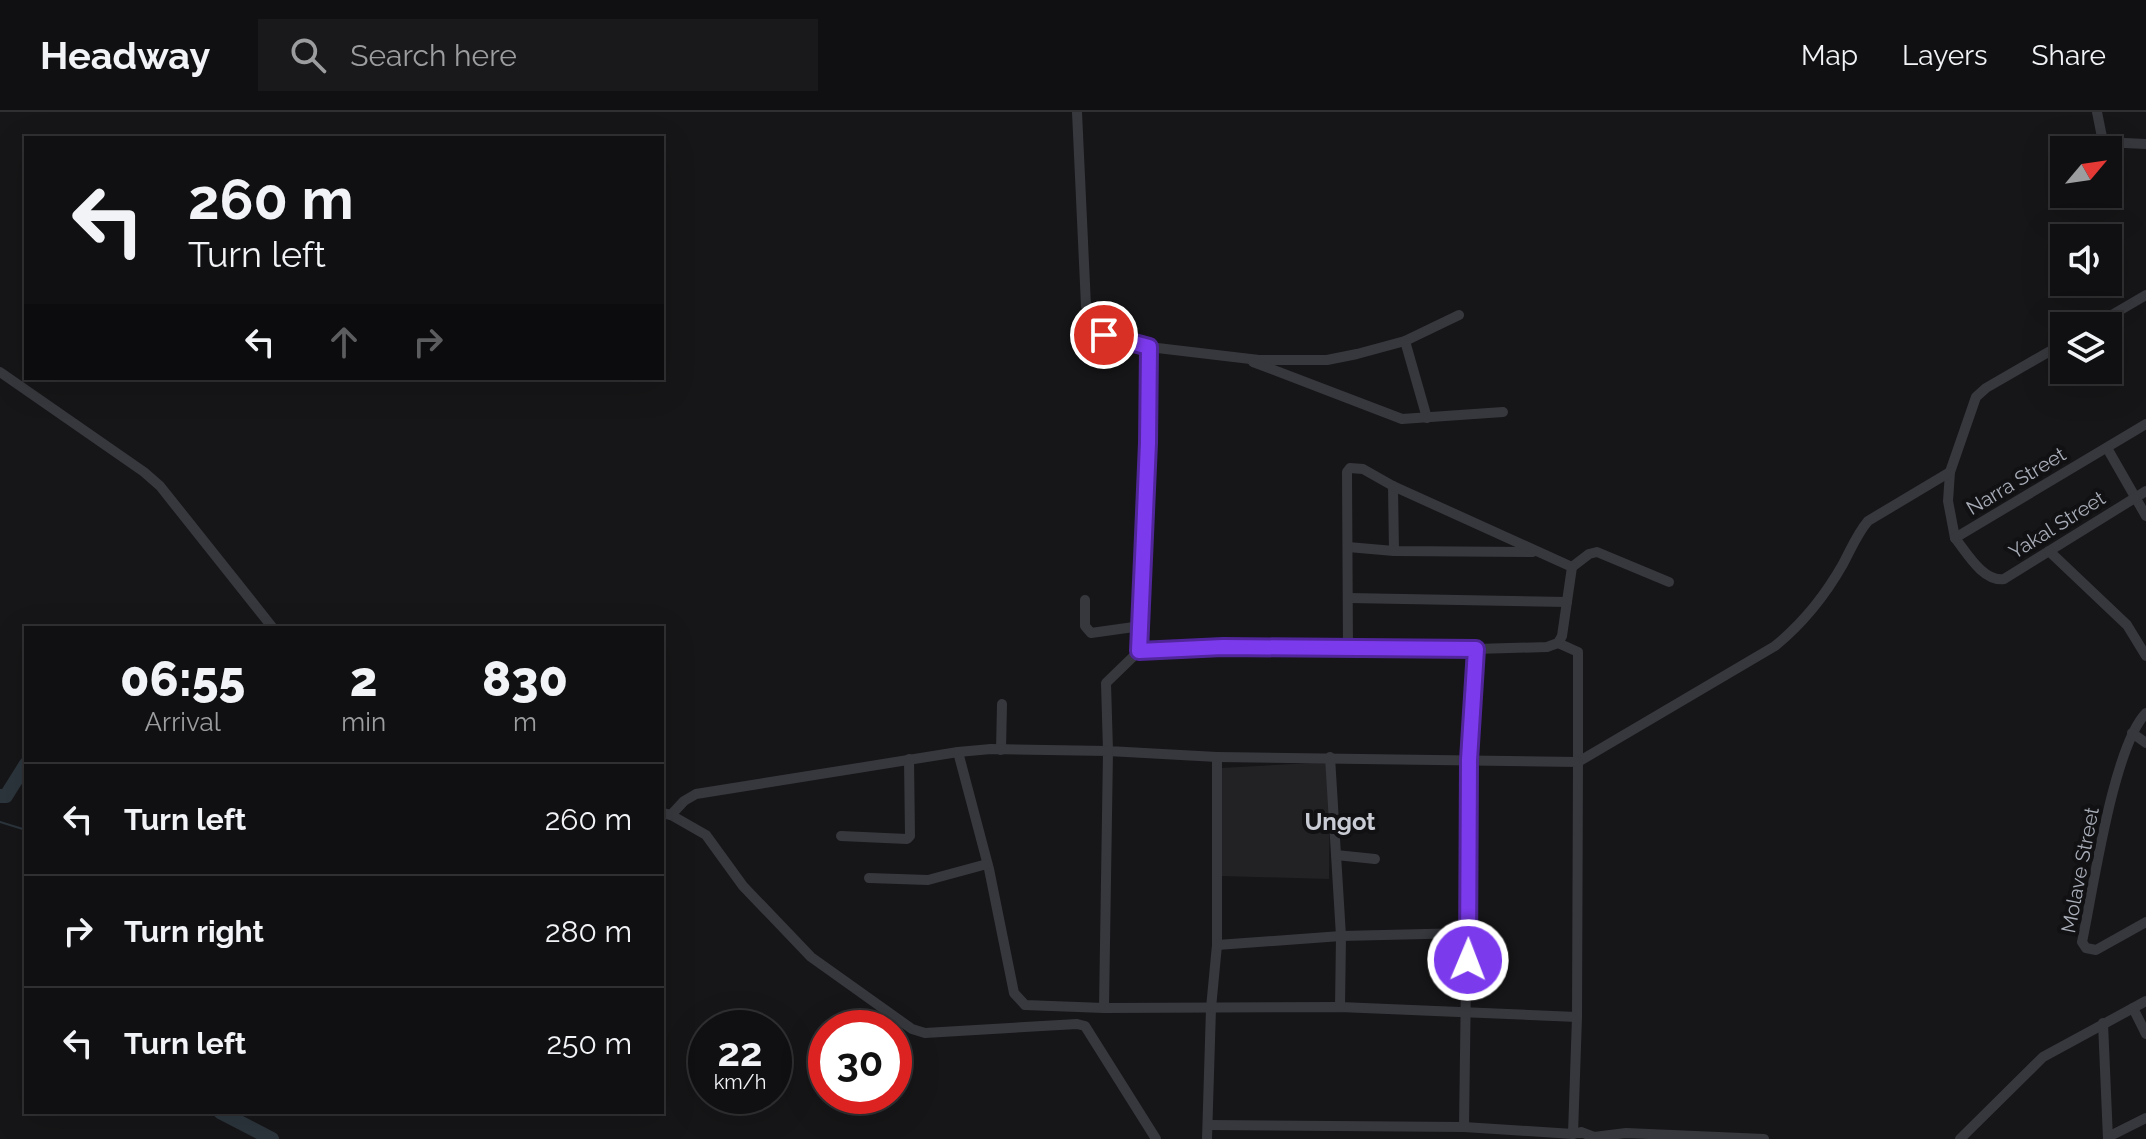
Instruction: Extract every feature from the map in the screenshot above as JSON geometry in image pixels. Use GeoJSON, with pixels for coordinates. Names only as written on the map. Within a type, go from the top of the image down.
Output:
{"type":"FeatureCollection","features":[{"type":"Feature","properties":{"kind":"street"},"geometry":{"type":"LineString","coordinates":[[1077,112],[1086,306],[1093,325],[1104,335],[1149,347],[1244,358],[1327,360],[1405,341],[1459,315]]}},
{"type":"Feature","properties":{"kind":"street"},"geometry":{"type":"LineString","coordinates":[[2097,112],[2106,144],[2146,144]]}},
{"type":"Feature","properties":{"kind":"street"},"geometry":{"type":"LineString","coordinates":[[2117,312],[2146,295]]}},
{"type":"Feature","properties":{"kind":"street"},"geometry":{"type":"LineString","coordinates":[[1405,341],[1427,418]]}},
{"type":"Feature","properties":{"kind":"street"},"geometry":{"type":"LineString","coordinates":[[1104,1008],[1108,751],[1106,683],[1139,651],[1149,347]]}},
{"type":"Feature","properties":{"kind":"street","name":"Narra Street"},"geometry":{"type":"LineString","coordinates":[[2050,351],[1976,397],[1950,472],[1948,501],[1955,538],[2146,424]]}},
{"type":"Feature","properties":{"kind":"street"},"geometry":{"type":"LineString","coordinates":[[1244,358],[1402,419],[1503,412]]}},
{"type":"Feature","properties":{"kind":"street"},"geometry":{"type":"LineString","coordinates":[[1294,379],[1297,360]]}},
{"type":"Feature","properties":{"kind":"street"},"geometry":{"type":"LineString","coordinates":[[0,372],[160,486],[271,626]]}},
{"type":"Feature","properties":{"kind":"street"},"geometry":{"type":"LineString","coordinates":[[2107,448],[2141,494],[2146,516]]}},
{"type":"Feature","properties":{"kind":"street"},"geometry":{"type":"LineString","coordinates":[[1348,649],[1347,472],[1355,467],[1572,567]]}},
{"type":"Feature","properties":{"kind":"street"},"geometry":{"type":"LineString","coordinates":[[1156,1139],[1085,1026],[925,1033],[912,1029],[811,957],[743,886],[709,837],[666,814],[696,794],[958,752],[1108,751],[1217,757],[1578,762],[1775,646],[1828,588],[1868,521],[1950,472]]}},
{"type":"Feature","properties":{"kind":"street"},"geometry":{"type":"LineString","coordinates":[[1393,486],[1394,551]]}},
{"type":"Feature","properties":{"kind":"street","name":"Yakal Street"},"geometry":{"type":"LineString","coordinates":[[1955,538],[1982,571],[1998,580],[2004,579],[2141,494]]}},
{"type":"Feature","properties":{"kind":"street"},"geometry":{"type":"LineString","coordinates":[[1348,547],[1394,551],[1538,552]]}},
{"type":"Feature","properties":{"kind":"street"},"geometry":{"type":"LineString","coordinates":[[2049,551],[2127,625],[2146,656]]}},
{"type":"Feature","properties":{"kind":"street"},"geometry":{"type":"LineString","coordinates":[[1572,567],[1589,554],[1597,552],[1669,582]]}},
{"type":"Feature","properties":{"kind":"street"},"geometry":{"type":"LineString","coordinates":[[1139,651],[1223,647],[1547,647],[1558,643],[1562,636],[1572,567]]}},
{"type":"Feature","properties":{"kind":"street"},"geometry":{"type":"LineString","coordinates":[[1349,598],[1567,602]]}},
{"type":"Feature","properties":{"kind":"street"},"geometry":{"type":"LineString","coordinates":[[1085,600],[1085,626],[1091,633],[1141,626]]}},
{"type":"Feature","properties":{"kind":"street"},"geometry":{"type":"LineString","coordinates":[[1558,643],[1578,652],[1577,1017],[1573,1134]]}},
{"type":"Feature","properties":{"kind":"street"},"geometry":{"type":"LineString","coordinates":[[1464,1127],[1469,760],[1476,649]]}},
{"type":"Feature","properties":{"kind":"street"},"geometry":{"type":"LineString","coordinates":[[1001,750],[1002,704]]}},
{"type":"Feature","properties":{"kind":"street"},"geometry":{"type":"LineString","coordinates":[[2146,713],[2132,733],[2146,743]]}},
{"type":"Feature","properties":{"kind":"street","name":"Molave Street"},"geometry":{"type":"LineString","coordinates":[[2132,733],[2112,796],[2082,942],[2086,948],[2096,950],[2146,922]]}},
{"type":"Feature","properties":{"kind":"street"},"geometry":{"type":"LineString","coordinates":[[958,752],[987,864],[1014,993],[1021,1003],[1104,1008],[1340,1007],[1577,1017]]}},
{"type":"Feature","properties":{"kind":"street"},"geometry":{"type":"LineString","coordinates":[[1207,1139],[1211,1008],[1217,945],[1217,757]]}},
{"type":"Feature","properties":{"kind":"street"},"geometry":{"type":"LineString","coordinates":[[1330,757],[1341,936],[1340,1007]]}},
{"type":"Feature","properties":{"kind":"street"},"geometry":{"type":"LineString","coordinates":[[841,836],[907,839],[910,836],[909,759]]}},
{"type":"Feature","properties":{"kind":"street"},"geometry":{"type":"LineString","coordinates":[[1336,855],[1375,859]]}},
{"type":"Feature","properties":{"kind":"street"},"geometry":{"type":"LineString","coordinates":[[869,878],[928,880],[987,864]]}},
{"type":"Feature","properties":{"kind":"street"},"geometry":{"type":"LineString","coordinates":[[1217,945],[1341,936],[1468,933]]}},
{"type":"Feature","properties":{"kind":"street"},"geometry":{"type":"LineString","coordinates":[[1960,1139],[2043,1057],[2146,1001]]}},
{"type":"Feature","properties":{"kind":"street"},"geometry":{"type":"LineString","coordinates":[[2133,1008],[2146,1034]]}},
{"type":"Feature","properties":{"kind":"street"},"geometry":{"type":"LineString","coordinates":[[2103,1023],[2108,1138],[2146,1118]]}},
{"type":"Feature","properties":{"kind":"street"},"geometry":{"type":"LineString","coordinates":[[1208,1125],[1464,1127],[1581,1132],[1594,1137],[1626,1133],[1764,1139]]}},
{"type":"Feature","properties":{"kind":"shaded area"},"geometry":{"type":"Polygon","coordinates":[[[1330,762],[1329,879],[1221,876],[1221,768],[1330,762]]]}},
{"type":"Feature","properties":{"kind":"waterway"},"geometry":{"type":"LineString","coordinates":[[0,796],[6,796],[24,767]]}},
{"type":"Feature","properties":{"kind":"waterway"},"geometry":{"type":"LineString","coordinates":[[0,822],[24,829]]}},
{"type":"Feature","properties":{"kind":"waterway"},"geometry":{"type":"LineString","coordinates":[[224,1114],[272,1139]]}},
{"type":"Feature","properties":{"kind":"district","name":"Ungot"},"geometry":{"type":"Point","coordinates":[1340,822]}},
{"type":"Feature","properties":{"kind":"route"},"geometry":{"type":"LineString","coordinates":[[1104,335],[1149,347],[1139,651],[1223,647],[1476,649],[1469,760],[1468,960]]}}]}
